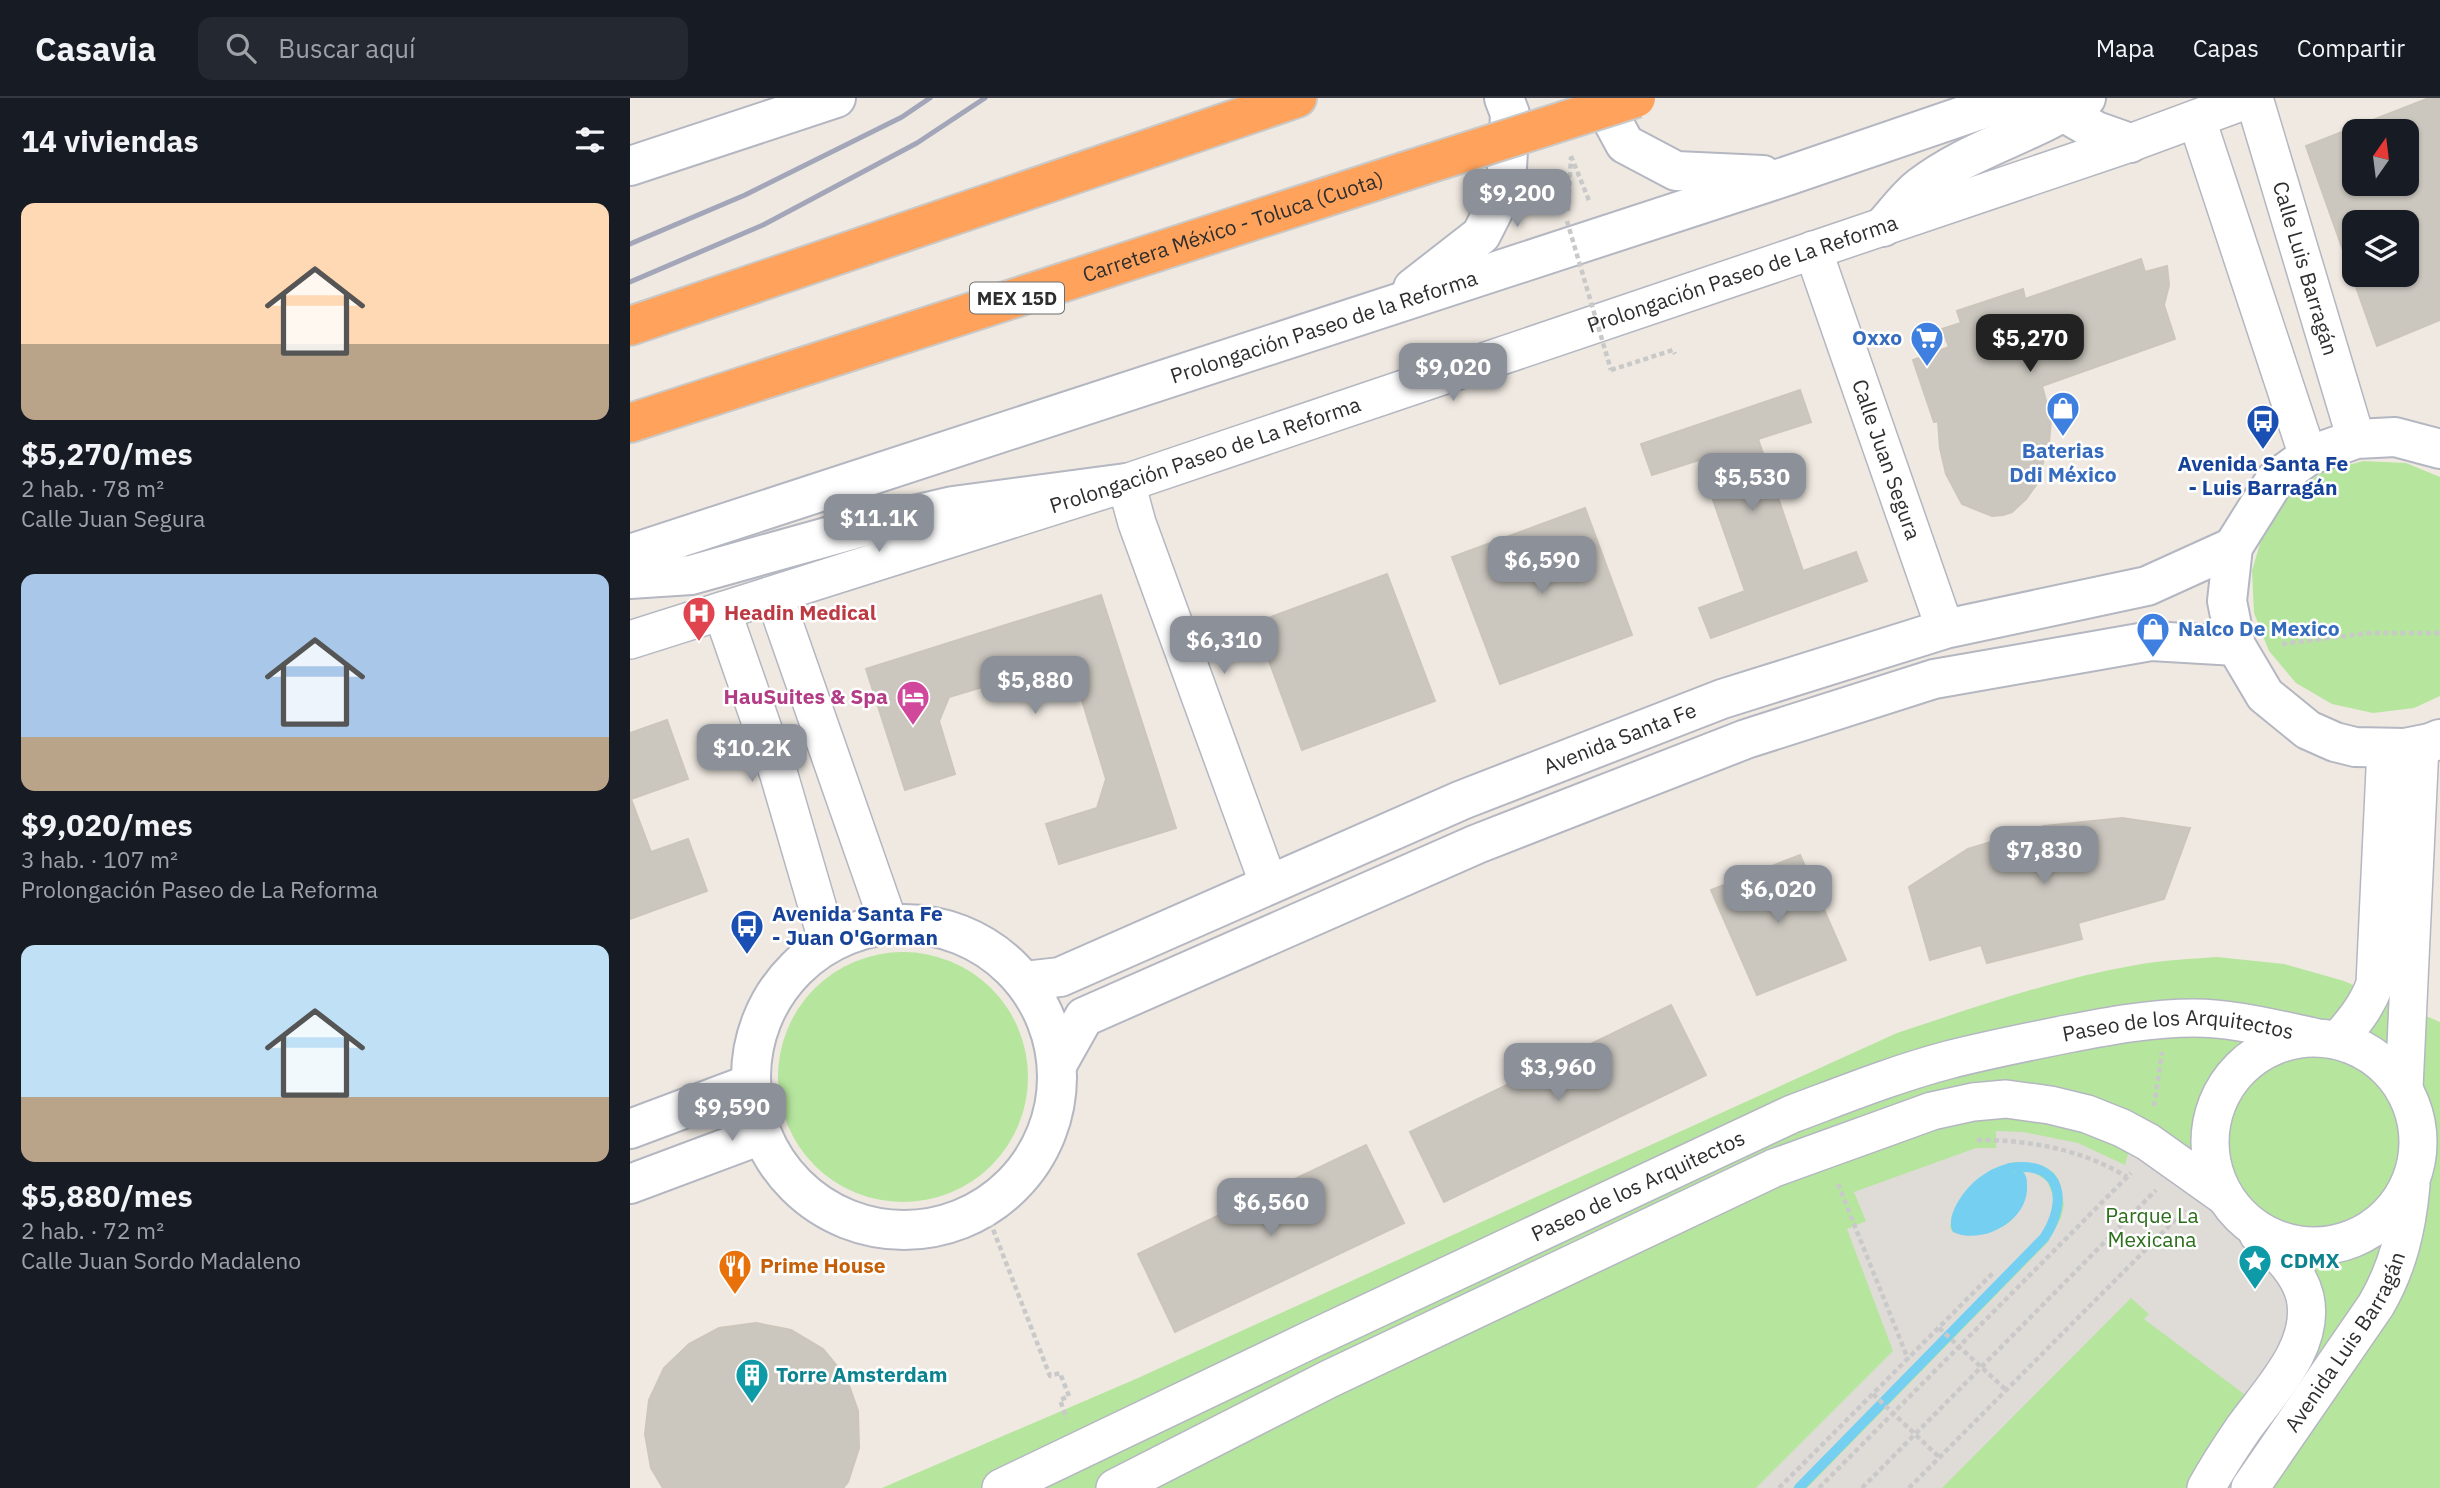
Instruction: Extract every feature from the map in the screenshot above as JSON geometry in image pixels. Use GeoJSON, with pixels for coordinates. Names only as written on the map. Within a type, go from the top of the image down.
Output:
{"type":"FeatureCollection","features":[{"type":"Feature","properties":{"kind":"highway"},"geometry":{"type":"LineString","coordinates":[[630,326],[1297,98]]}},
{"type":"Feature","properties":{"kind":"highway","name":"Carretera México - Toluca (Cuota)"},"geometry":{"type":"LineString","coordinates":[[630,423],[1636,98]]}},
{"type":"Feature","properties":{"kind":"street"},"geometry":{"type":"LineString","coordinates":[[630,166],[836,98]]}},
{"type":"Feature","properties":{"kind":"street"},"geometry":{"type":"LineString","coordinates":[[1392,305],[1481,235],[1506,186],[1510,114],[1504,98]]}},
{"type":"Feature","properties":{"kind":"street"},"geometry":{"type":"LineString","coordinates":[[1600,98],[1625,144],[1676,171],[1787,176]]}},
{"type":"Feature","properties":{"kind":"street","name":"Prolongación Paseo de la Reforma"},"geometry":{"type":"LineString","coordinates":[[630,554],[1787,176],[2015,98]]}},
{"type":"Feature","properties":{"kind":"street","name":"Prolongación Paseo de La Reforma"},"geometry":{"type":"LineString","coordinates":[[630,640],[1126,483],[2130,143],[2253,98]]}},
{"type":"Feature","properties":{"kind":"street","name":"Calle Luis Barragán"},"geometry":{"type":"LineString","coordinates":[[2253,98],[2356,439]]}},
{"type":"Feature","properties":{"kind":"street"},"geometry":{"type":"LineString","coordinates":[[1883,227],[1918,188],[1956,163],[2063,103],[2096,131],[2130,143]]}},
{"type":"Feature","properties":{"kind":"street"},"geometry":{"type":"LineString","coordinates":[[2197,120],[2308,456]]}},
{"type":"Feature","properties":{"kind":"street","name":"Calle Juan Segura"},"geometry":{"type":"LineString","coordinates":[[1813,250],[1945,629]]}},
{"type":"Feature","properties":{"kind":"street"},"geometry":{"type":"LineString","coordinates":[[2416,744],[2355,747],[2335,742],[2308,730],[2265,695],[2236,646],[2227,601],[2233,547],[2275,480],[2308,456],[2356,439],[2395,437],[2440,449]]}},
{"type":"Feature","properties":{"kind":"street"},"geometry":{"type":"LineString","coordinates":[[630,579],[691,575],[859,528],[953,506],[1126,483],[1137,523],[1269,885]]}},
{"type":"Feature","properties":{"kind":"street","name":"Avenida Santa Fe"},"geometry":{"type":"LineString","coordinates":[[1025,981],[1060,976],[1462,800],[1722,699],[1945,629],[2147,586],[2233,547]]}},
{"type":"Feature","properties":{"kind":"street"},"geometry":{"type":"LineString","coordinates":[[774,595],[889,924]]}},
{"type":"Feature","properties":{"kind":"street"},"geometry":{"type":"LineString","coordinates":[[722,611],[779,775],[828,943]]}},
{"type":"Feature","properties":{"kind":"street"},"geometry":{"type":"LineString","coordinates":[[1057,1065],[1084,1017],[1477,844],[1746,739],[1934,679],[2151,641],[2236,646]]}},
{"type":"Feature","properties":{"kind":"street"},"geometry":{"type":"LineString","coordinates":[[2326,1038],[2358,1018],[2370,999],[2375,984],[2416,744]]}},
{"type":"Feature","properties":{"kind":"street"},"geometry":{"type":"LineString","coordinates":[[2404,1087],[2416,744]]}},
{"type":"Feature","properties":{"kind":"street"},"geometry":{"type":"LineString","coordinates":[[889,924],[940,928],[987,948],[1025,981],[1048,1021],[1057,1065],[1054,1113],[1035,1157],[1004,1194],[963,1219],[916,1230],[868,1226],[823,1208],[786,1176],[761,1135],[750,1084],[753,1042],[768,1002],[794,969],[828,943],[857,930],[889,924]]}},
{"type":"Feature","properties":{"kind":"street","name":"Paseo de los Arquitectos"},"geometry":{"type":"LineString","coordinates":[[1001,1488],[1792,1114],[1946,1060],[2104,1027],[2166,1019],[2196,1018],[2241,1022],[2326,1038]]}},
{"type":"Feature","properties":{"kind":"street"},"geometry":{"type":"LineString","coordinates":[[2326,1038],[2364,1050],[2387,1066],[2404,1087],[2417,1118],[2419,1151],[2412,1182],[2394,1210],[2369,1231],[2339,1243],[2306,1246],[2274,1238],[2235,1209],[2212,1166],[2209,1133],[2217,1101],[2234,1073],[2260,1052],[2290,1039],[2326,1038]]}},
{"type":"Feature","properties":{"kind":"street"},"geometry":{"type":"LineString","coordinates":[[630,1129],[750,1084]]}},
{"type":"Feature","properties":{"kind":"street","name":"Paseo de los Arquitectos"},"geometry":{"type":"LineString","coordinates":[[1115,1488],[1329,1379],[1774,1168],[1920,1115],[1973,1102],[2006,1099],[2050,1105],[2087,1114],[2148,1142],[2235,1209]]}},
{"type":"Feature","properties":{"kind":"street"},"geometry":{"type":"LineString","coordinates":[[630,1184],[761,1135]]}},
{"type":"Feature","properties":{"kind":"street","name":"Avenida Luis Barragán"},"geometry":{"type":"LineString","coordinates":[[2250,1488],[2391,1281],[2408,1217],[2412,1182]]}},
{"type":"Feature","properties":{"kind":"street","name":"Avenida Luis Barragán"},"geometry":{"type":"LineString","coordinates":[[2206,1488],[2242,1430],[2295,1355],[2303,1336],[2306,1317],[2305,1297],[2297,1278],[2285,1260],[2235,1209]]}},
{"type":"Feature","properties":{"kind":"street"},"geometry":{"type":"LineString","coordinates":[[1310,1340],[1329,1379]]}},
{"type":"Feature","properties":{"kind":"path"},"geometry":{"type":"LineString","coordinates":[[1591,207],[1571,156],[1567,220],[1611,370],[1674,352]]}},
{"type":"Feature","properties":{"kind":"path"},"geometry":{"type":"LineString","coordinates":[[2282,644],[2369,633],[2440,632]]}},
{"type":"Feature","properties":{"kind":"path"},"geometry":{"type":"LineString","coordinates":[[2153,1109],[2163,1041]]}},
{"type":"Feature","properties":{"kind":"path"},"geometry":{"type":"LineString","coordinates":[[1973,1140],[2036,1143],[2095,1160],[2127,1177]]}},
{"type":"Feature","properties":{"kind":"path"},"geometry":{"type":"LineString","coordinates":[[1819,1488],[2133,1171]]}},
{"type":"Feature","properties":{"kind":"path"},"geometry":{"type":"LineString","coordinates":[[1838,1184],[1908,1359]]}},
{"type":"Feature","properties":{"kind":"path"},"geometry":{"type":"LineString","coordinates":[[1862,1488],[2162,1185]]}},
{"type":"Feature","properties":{"kind":"path"},"geometry":{"type":"LineString","coordinates":[[984,1206],[1050,1376],[1060,1373],[1069,1396],[1060,1400],[1064,1410]]}},
{"type":"Feature","properties":{"kind":"path"},"geometry":{"type":"LineString","coordinates":[[1909,1488],[2188,1207]]}},
{"type":"Feature","properties":{"kind":"path"},"geometry":{"type":"LineString","coordinates":[[1779,1488],[1994,1272]]}},
{"type":"Feature","properties":{"kind":"path"},"geometry":{"type":"LineString","coordinates":[[1939,1328],[2006,1390]]}},
{"type":"Feature","properties":{"kind":"path"},"geometry":{"type":"LineString","coordinates":[[1873,1394],[1939,1457]]}},
{"type":"Feature","properties":{"kind":"green space"},"geometry":{"type":"Polygon","coordinates":[[[2363,461],[2406,463],[2440,477],[2440,696],[2414,708],[2373,713],[2332,704],[2296,683],[2269,651],[2254,613],[2252,571],[2264,530],[2288,496],[2323,472],[2363,461]]]}},
{"type":"Feature","properties":{"kind":"green space"},"geometry":{"type":"Polygon","coordinates":[[[903,952],[951,962],[972,973],[991,989],[1007,1008],[1018,1029],[1028,1077],[1018,1125],[1007,1146],[991,1165],[972,1181],[951,1192],[903,1202],[855,1192],[834,1181],[815,1165],[799,1146],[788,1125],[778,1077],[788,1029],[799,1008],[815,989],[834,973],[855,962],[903,952]]]}},
{"type":"Feature","properties":{"kind":"green space","name":"Parque La Mexicana"},"geometry":{"type":"Polygon","coordinates":[[[2217,957],[2284,964],[2344,981],[2440,1022],[2440,1488],[882,1488],[1138,1378],[1897,1033],[2016,994],[2076,978],[2146,963],[2217,957]]]}},
{"type":"Feature","properties":{"kind":"shaded area"},"geometry":{"type":"Polygon","coordinates":[[[1996,1131],[2023,1132],[2078,1143],[2125,1165],[2130,1147],[2169,1175],[2240,1236],[2276,1272],[2288,1291],[2290,1330],[2248,1397],[2144,1319],[2149,1314],[2131,1298],[1942,1488],[1807,1488],[2048,1242],[2061,1218],[2064,1205],[2059,1180],[2043,1166],[2015,1162],[1998,1167],[1952,1214],[1950,1228],[1953,1232],[1990,1232],[2011,1221],[2025,1173],[2022,1171],[2033,1172],[2047,1181],[2054,1198],[2050,1219],[2037,1241],[1793,1488],[1756,1488],[1893,1351],[1847,1229],[1866,1221],[1854,1192],[1976,1148],[1996,1148],[1996,1131]]]}},
{"type":"Feature","properties":{"kind":"water"},"geometry":{"type":"Polygon","coordinates":[[[2009,1163],[2012,1173],[2022,1171],[2026,1178],[2026,1198],[2020,1210],[2002,1227],[1990,1233],[1978,1236],[1953,1232],[1952,1217],[1965,1192],[1986,1173],[2009,1163]]]}},
{"type":"Feature","properties":{"kind":"building"},"geometry":{"type":"Polygon","coordinates":[[[2429,98],[2440,98],[2440,320],[2377,346],[2356,287],[2419,287],[2419,210],[2342,210],[2342,247],[2306,146],[2342,132],[2342,196],[2419,196],[2419,119],[2375,119],[2429,98]]]}},
{"type":"Feature","properties":{"kind":"building"},"geometry":{"type":"Polygon","coordinates":[[[2141,259],[2145,272],[2167,266],[2169,285],[2164,305],[2175,339],[2042,386],[2051,419],[2049,443],[2036,485],[2012,512],[2003,515],[1992,516],[1962,504],[1946,474],[1938,421],[1934,422],[1913,360],[1949,347],[1942,329],[1961,323],[1957,311],[2023,289],[2025,299],[2141,259]]]}},
{"type":"Feature","properties":{"kind":"building"},"geometry":{"type":"Polygon","coordinates":[[[1800,390],[1811,422],[1758,439],[1803,571],[1856,552],[1867,581],[1711,638],[1699,608],[1745,591],[1699,460],[1652,475],[1641,444],[1800,390]]]}},
{"type":"Feature","properties":{"kind":"building"},"geometry":{"type":"Polygon","coordinates":[[[1585,508],[1632,635],[1500,684],[1452,557],[1585,508]]]}},
{"type":"Feature","properties":{"kind":"building"},"geometry":{"type":"Polygon","coordinates":[[[1387,574],[1435,701],[1302,750],[1255,623],[1387,574]]]}},
{"type":"Feature","properties":{"kind":"building","name":"HauSuites & Spa"},"geometry":{"type":"Polygon","coordinates":[[[1101,595],[1176,828],[1059,864],[1046,824],[1097,808],[1106,779],[1070,661],[949,697],[939,721],[955,774],[905,790],[866,669],[1101,595]]]}},
{"type":"Feature","properties":{"kind":"building"},"geometry":{"type":"Polygon","coordinates":[[[667,720],[688,779],[631,799],[651,852],[688,839],[707,891],[630,919],[630,733],[667,720]]]}},
{"type":"Feature","properties":{"kind":"building"},"geometry":{"type":"Polygon","coordinates":[[[2122,818],[2190,828],[2164,899],[2078,923],[2082,939],[1987,963],[1981,945],[1930,960],[1909,887],[1968,849],[2044,826],[2122,818]]]}},
{"type":"Feature","properties":{"kind":"building"},"geometry":{"type":"Polygon","coordinates":[[[1800,855],[1846,960],[1757,995],[1711,890],[1800,855]]]}},
{"type":"Feature","properties":{"kind":"building"},"geometry":{"type":"Polygon","coordinates":[[[1671,1005],[1706,1075],[1444,1202],[1410,1132],[1671,1005]]]}},
{"type":"Feature","properties":{"kind":"building"},"geometry":{"type":"Polygon","coordinates":[[[1366,1145],[1404,1223],[1175,1332],[1138,1254],[1366,1145]]]}},
{"type":"Feature","properties":{"kind":"building","name":"Torre Amsterdam"},"geometry":{"type":"Polygon","coordinates":[[[756,1323],[791,1330],[823,1349],[846,1377],[858,1411],[859,1448],[848,1482],[843,1488],[663,1488],[651,1468],[645,1434],[649,1400],[664,1368],[689,1344],[719,1328],[756,1323]]]}},
{"type":"Feature","properties":{"kind":"waterway"},"geometry":{"type":"LineString","coordinates":[[1799,1488],[2044,1238],[2056,1211],[2056,1187],[2050,1177],[2041,1171],[2028,1167],[2010,1168]]}},
{"type":"Feature","properties":{"kind":"railway"},"geometry":{"type":"LineString","coordinates":[[630,244],[745,195],[902,117],[930,98]]}},
{"type":"Feature","properties":{"kind":"railway"},"geometry":{"type":"LineString","coordinates":[[630,282],[763,225],[917,143],[985,98]]}},
{"type":"Feature","properties":{"kind":"place","name":"Oxxo"},"geometry":{"type":"Point","coordinates":[1927,368]}},
{"type":"Feature","properties":{"kind":"place","name":"Baterias Ddi México"},"geometry":{"type":"Point","coordinates":[2063,438]}},
{"type":"Feature","properties":{"kind":"place","name":"Avenida Santa Fe - Luis Barragán"},"geometry":{"type":"Point","coordinates":[2263,451]}},
{"type":"Feature","properties":{"kind":"place","name":"Headin Medical"},"geometry":{"type":"Point","coordinates":[699,643]}},
{"type":"Feature","properties":{"kind":"place","name":"Nalco De Mexico"},"geometry":{"type":"Point","coordinates":[2153,659]}},
{"type":"Feature","properties":{"kind":"place","name":"HauSuites & Spa"},"geometry":{"type":"Point","coordinates":[913,727]}},
{"type":"Feature","properties":{"kind":"place","name":"Avenida Santa Fe - Juan O'Gorman"},"geometry":{"type":"Point","coordinates":[747,956]}},
{"type":"Feature","properties":{"kind":"place","name":"CDMX"},"geometry":{"type":"Point","coordinates":[2255,1291]}},
{"type":"Feature","properties":{"kind":"place","name":"Prime House"},"geometry":{"type":"Point","coordinates":[735,1296]}},
{"type":"Feature","properties":{"kind":"place","name":"Torre Amsterdam"},"geometry":{"type":"Point","coordinates":[752,1405]}}]}
